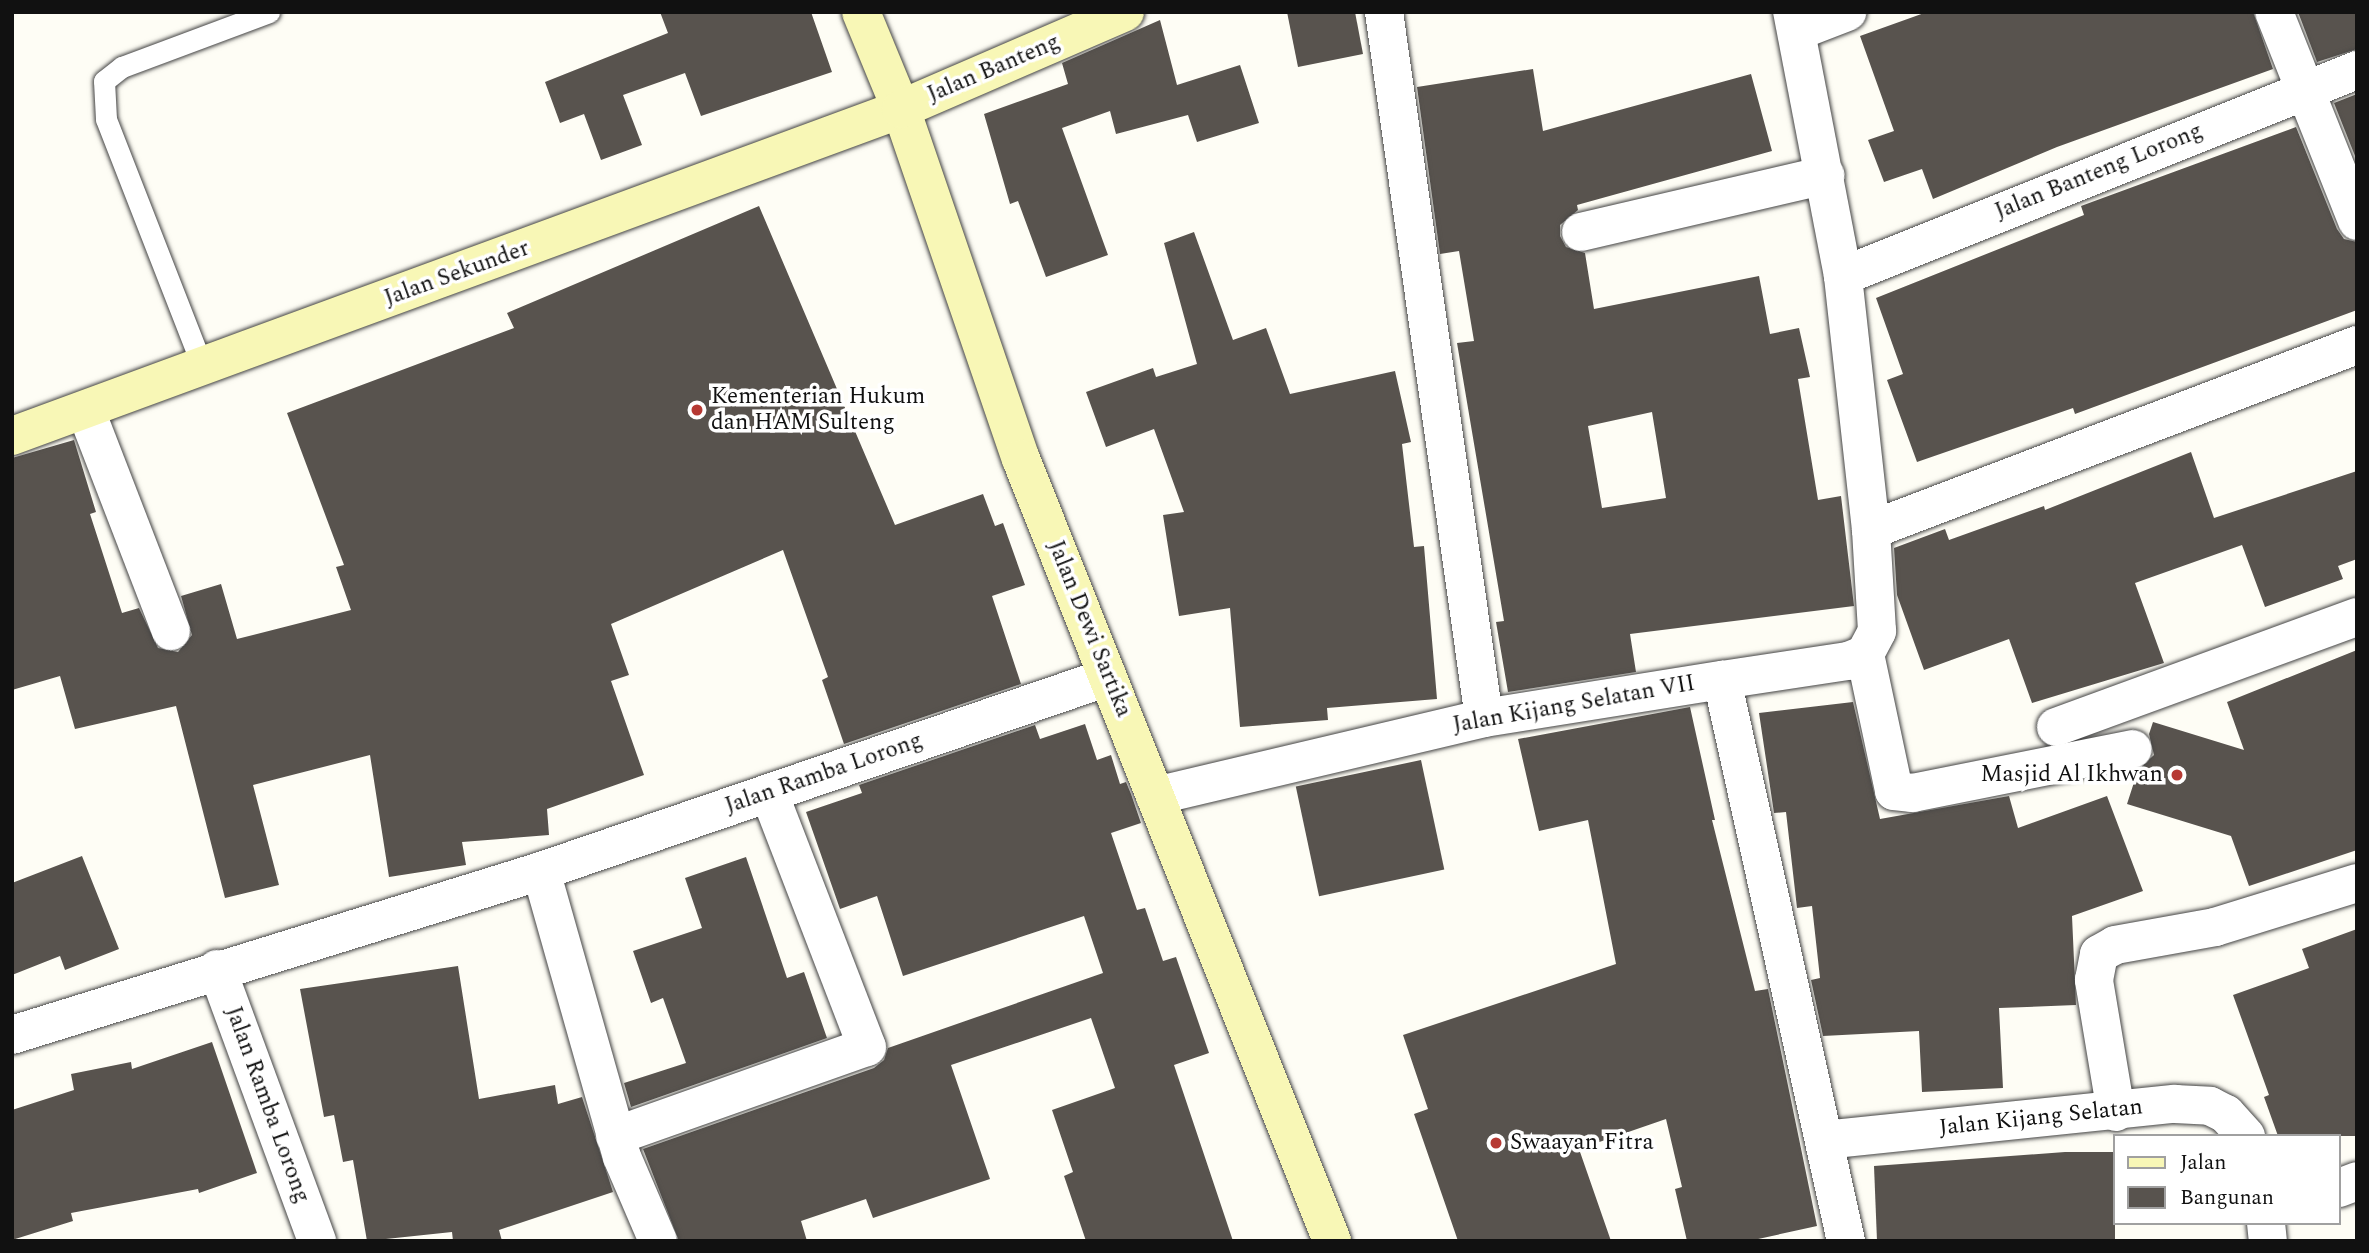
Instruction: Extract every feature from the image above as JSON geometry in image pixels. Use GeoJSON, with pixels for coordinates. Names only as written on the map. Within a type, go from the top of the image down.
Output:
{"type":"FeatureCollection","features":[{"type":"Feature","properties":{"kind":"main road","name":"Jalan Dewi Sartika"},"geometry":{"type":"LineString","coordinates":[[861,12],[901,109],[1021,459],[1332,1241]]}},
{"type":"Feature","properties":{"kind":"main road","name":"Jalan Banteng"},"geometry":{"type":"LineString","coordinates":[[901,109],[1125,12]]}},
{"type":"Feature","properties":{"kind":"main road","name":"Jalan Sekunder"},"geometry":{"type":"LineString","coordinates":[[12,436],[203,368],[901,109]]}},
{"type":"Feature","properties":{"kind":"street"},"geometry":{"type":"LineString","coordinates":[[1384,12],[1484,718]]}},
{"type":"Feature","properties":{"kind":"street"},"geometry":{"type":"LineString","coordinates":[[1847,12],[1795,22],[1843,276],[1871,530],[1877,631],[1865,654],[1894,791],[1913,793],[2133,749]]}},
{"type":"Feature","properties":{"kind":"street"},"geometry":{"type":"LineString","coordinates":[[2274,12],[2357,220]]}},
{"type":"Feature","properties":{"kind":"street","name":"Jalan Banteng Lorong"},"geometry":{"type":"LineString","coordinates":[[1843,276],[2357,70]]}},
{"type":"Feature","properties":{"kind":"street"},"geometry":{"type":"LineString","coordinates":[[1581,232],[1825,175]]}},
{"type":"Feature","properties":{"kind":"street"},"geometry":{"type":"LineString","coordinates":[[1871,530],[2357,345]]}},
{"type":"Feature","properties":{"kind":"street"},"geometry":{"type":"LineString","coordinates":[[86,411],[171,631]]}},
{"type":"Feature","properties":{"kind":"street"},"geometry":{"type":"LineString","coordinates":[[2056,727],[2357,617]]}},
{"type":"Feature","properties":{"kind":"street"},"geometry":{"type":"LineString","coordinates":[[1722,680],[1848,661],[1865,654]]}},
{"type":"Feature","properties":{"kind":"street","name":"Jalan Ramba Lorong"},"geometry":{"type":"LineString","coordinates":[[12,1035],[217,969],[541,871],[1108,677]]}},
{"type":"Feature","properties":{"kind":"street","name":"Jalan Kijang Selatan VII"},"geometry":{"type":"LineString","coordinates":[[1155,796],[1484,718],[1722,680],[1846,1241]]}},
{"type":"Feature","properties":{"kind":"street"},"geometry":{"type":"LineString","coordinates":[[615,1136],[867,1047],[769,793]]}},
{"type":"Feature","properties":{"kind":"street"},"geometry":{"type":"LineString","coordinates":[[541,871],[615,1136],[658,1241]]}},
{"type":"Feature","properties":{"kind":"street"},"geometry":{"type":"LineString","coordinates":[[2116,1112],[2094,980],[2099,954],[2115,945],[2215,927],[2357,883]]}},
{"type":"Feature","properties":{"kind":"street","name":"Jalan Ramba Lorong"},"geometry":{"type":"LineString","coordinates":[[217,969],[317,1241]]}},
{"type":"Feature","properties":{"kind":"street","name":"Jalan Kijang Selatan"},"geometry":{"type":"LineString","coordinates":[[1824,1140],[2175,1104],[2210,1106],[2226,1114],[2244,1134]]}},
{"type":"Feature","properties":{"kind":"lane"},"geometry":{"type":"LineString","coordinates":[[203,368],[106,118],[104,81],[122,67],[270,12]]}},
{"type":"Feature","properties":{"kind":"building"},"geometry":{"type":"Polygon","coordinates":[[[660,12],[811,12],[832,72],[701,116],[685,73],[623,95],[642,145],[601,160],[584,114],[560,123],[545,82],[668,33],[660,12]]]}},
{"type":"Feature","properties":{"kind":"building"},"geometry":{"type":"Polygon","coordinates":[[[1287,12],[1355,12],[1363,54],[1298,67],[1287,12]]]}},
{"type":"Feature","properties":{"kind":"building"},"geometry":{"type":"Polygon","coordinates":[[[1927,12],[2253,12],[2273,69],[2057,147],[1933,199],[1922,169],[1884,182],[1868,140],[1894,131],[1860,36],[1927,12]]]}},
{"type":"Feature","properties":{"kind":"building"},"geometry":{"type":"Polygon","coordinates":[[[2298,12],[2357,12],[2357,49],[2317,62],[2298,12]]]}},
{"type":"Feature","properties":{"kind":"building"},"geometry":{"type":"Polygon","coordinates":[[[1160,20],[1177,85],[1240,65],[1259,123],[1197,142],[1188,115],[1116,134],[1110,111],[1062,128],[1108,255],[1046,277],[1018,201],[1010,204],[984,114],[1068,84],[1062,63],[1160,20]]]}},
{"type":"Feature","properties":{"kind":"building"},"geometry":{"type":"Polygon","coordinates":[[[1533,69],[1543,131],[1751,74],[1772,151],[1577,205],[1578,210],[1560,225],[1560,236],[1566,247],[1585,253],[1594,309],[1759,276],[1770,334],[1799,328],[1810,377],[1798,379],[1818,500],[1841,496],[1854,606],[1630,634],[1636,672],[1508,692],[1496,622],[1504,621],[1457,343],[1474,341],[1459,251],[1440,254],[1417,87],[1533,69]],[[1652,412],[1588,426],[1602,508],[1666,498],[1652,412]]]}},
{"type":"Feature","properties":{"kind":"building"},"geometry":{"type":"Polygon","coordinates":[[[2357,94],[2357,161],[2334,103],[2357,94]]]}},
{"type":"Feature","properties":{"kind":"building"},"geometry":{"type":"Polygon","coordinates":[[[2296,127],[2337,229],[2344,239],[2357,242],[2357,310],[2075,414],[2073,408],[1917,462],[1887,380],[1903,374],[1876,298],[2084,215],[2081,206],[2296,127]]]}},
{"type":"Feature","properties":{"kind":"building"},"geometry":{"type":"Polygon","coordinates":[[[759,206],[895,525],[983,494],[995,526],[1003,523],[1025,585],[992,596],[1021,684],[844,744],[822,680],[828,677],[783,550],[611,624],[629,675],[611,681],[644,775],[547,809],[549,835],[462,842],[466,865],[389,877],[370,755],[253,785],[279,885],[225,898],[176,706],[75,729],[60,676],[12,690],[12,458],[74,440],[96,512],[90,514],[122,613],[139,608],[158,648],[178,652],[192,635],[181,596],[221,584],[237,639],[351,610],[336,567],[344,565],[287,413],[514,328],[507,313],[759,206]]]}},
{"type":"Feature","properties":{"kind":"building"},"geometry":{"type":"Polygon","coordinates":[[[1194,232],[1233,340],[1266,328],[1290,394],[1395,371],[1411,442],[1402,444],[1414,547],[1424,546],[1437,699],[1327,708],[1328,720],[1240,727],[1230,608],[1179,616],[1163,515],[1184,512],[1154,429],[1106,447],[1086,392],[1153,368],[1156,377],[1197,364],[1164,243],[1194,232]]]}},
{"type":"Feature","properties":{"kind":"building"},"geometry":{"type":"Polygon","coordinates":[[[2191,452],[2214,518],[2357,471],[2357,559],[2338,566],[2343,579],[2265,607],[2242,545],[2135,583],[2164,663],[2032,703],[2009,639],[1924,670],[1897,595],[1894,548],[1945,529],[1949,540],[2044,506],[2045,510],[2191,452]]]}},
{"type":"Feature","properties":{"kind":"building"},"geometry":{"type":"Polygon","coordinates":[[[2357,650],[2357,850],[2249,886],[2231,836],[2127,804],[2138,770],[2154,755],[2149,734],[2153,722],[2244,750],[2227,702],[2357,650]]]}},
{"type":"Feature","properties":{"kind":"building"},"geometry":{"type":"Polygon","coordinates":[[[1853,702],[1880,819],[2009,796],[2018,828],[2107,796],[2143,891],[2072,916],[2076,1005],[1999,1008],[2003,1088],[1922,1092],[1919,1031],[1823,1036],[1811,980],[1820,978],[1812,906],[1797,908],[1786,812],[1774,813],[1759,713],[1853,702]]]}},
{"type":"Feature","properties":{"kind":"building"},"geometry":{"type":"Polygon","coordinates":[[[1690,707],[1715,820],[1712,820],[1755,991],[1768,989],[1817,1226],[1749,1241],[1687,1241],[1675,1189],[1682,1187],[1666,1119],[1579,1149],[1611,1241],[1458,1241],[1414,1114],[1428,1109],[1403,1035],[1616,964],[1588,820],[1539,831],[1518,739],[1690,707]]]}},
{"type":"Feature","properties":{"kind":"building"},"geometry":{"type":"Polygon","coordinates":[[[1085,724],[1097,760],[1111,755],[1120,784],[1126,782],[1131,794],[1141,823],[1111,833],[1137,910],[1145,908],[1163,961],[1176,957],[1209,1053],[1174,1065],[1233,1241],[1086,1241],[1064,1176],[1073,1172],[1052,1110],[1115,1088],[1091,1018],[951,1065],[990,1179],[873,1218],[866,1199],[801,1221],[807,1241],[679,1241],[643,1149],[874,1068],[884,1060],[888,1048],[1103,973],[1084,916],[903,976],[877,896],[840,909],[806,812],[862,793],[859,785],[1035,725],[1040,739],[1085,724]]]}},
{"type":"Feature","properties":{"kind":"building"},"geometry":{"type":"Polygon","coordinates":[[[1421,760],[1444,870],[1319,896],[1296,787],[1421,760]]]}},
{"type":"Feature","properties":{"kind":"building"},"geometry":{"type":"Polygon","coordinates":[[[82,856],[119,949],[65,970],[60,956],[12,975],[12,883],[82,856]]]}},
{"type":"Feature","properties":{"kind":"building"},"geometry":{"type":"Polygon","coordinates":[[[746,857],[787,978],[804,972],[827,1038],[631,1107],[624,1083],[686,1063],[663,998],[651,1003],[633,951],[702,928],[685,878],[746,857]]]}},
{"type":"Feature","properties":{"kind":"building"},"geometry":{"type":"Polygon","coordinates":[[[2357,929],[2357,1136],[2277,1134],[2264,1097],[2269,1095],[2233,995],[2309,968],[2302,949],[2357,929]]]}},
{"type":"Feature","properties":{"kind":"building"},"geometry":{"type":"Polygon","coordinates":[[[458,966],[479,1099],[555,1085],[558,1104],[582,1097],[613,1192],[499,1230],[502,1241],[453,1241],[452,1232],[367,1241],[353,1160],[343,1162],[334,1115],[324,1117],[300,989],[458,966]]]}},
{"type":"Feature","properties":{"kind":"building"},"geometry":{"type":"Polygon","coordinates":[[[212,1042],[257,1173],[199,1193],[198,1189],[71,1213],[73,1221],[12,1240],[12,1110],[74,1090],[71,1074],[131,1062],[132,1069],[212,1042]]]}},
{"type":"Feature","properties":{"kind":"building"},"geometry":{"type":"Polygon","coordinates":[[[2065,1152],[2114,1152],[2115,1241],[1877,1241],[1874,1166],[2065,1152]]]}},
{"type":"Feature","properties":{"kind":"place","name":"Kementerian Hukum dan HAM Sulteng"},"geometry":{"type":"Point","coordinates":[697,410]}},
{"type":"Feature","properties":{"kind":"place","name":"Masjid Al Ikhwan"},"geometry":{"type":"Point","coordinates":[2177,775]}},
{"type":"Feature","properties":{"kind":"place","name":"Swaayan Fitra"},"geometry":{"type":"Point","coordinates":[1496,1143]}}]}
